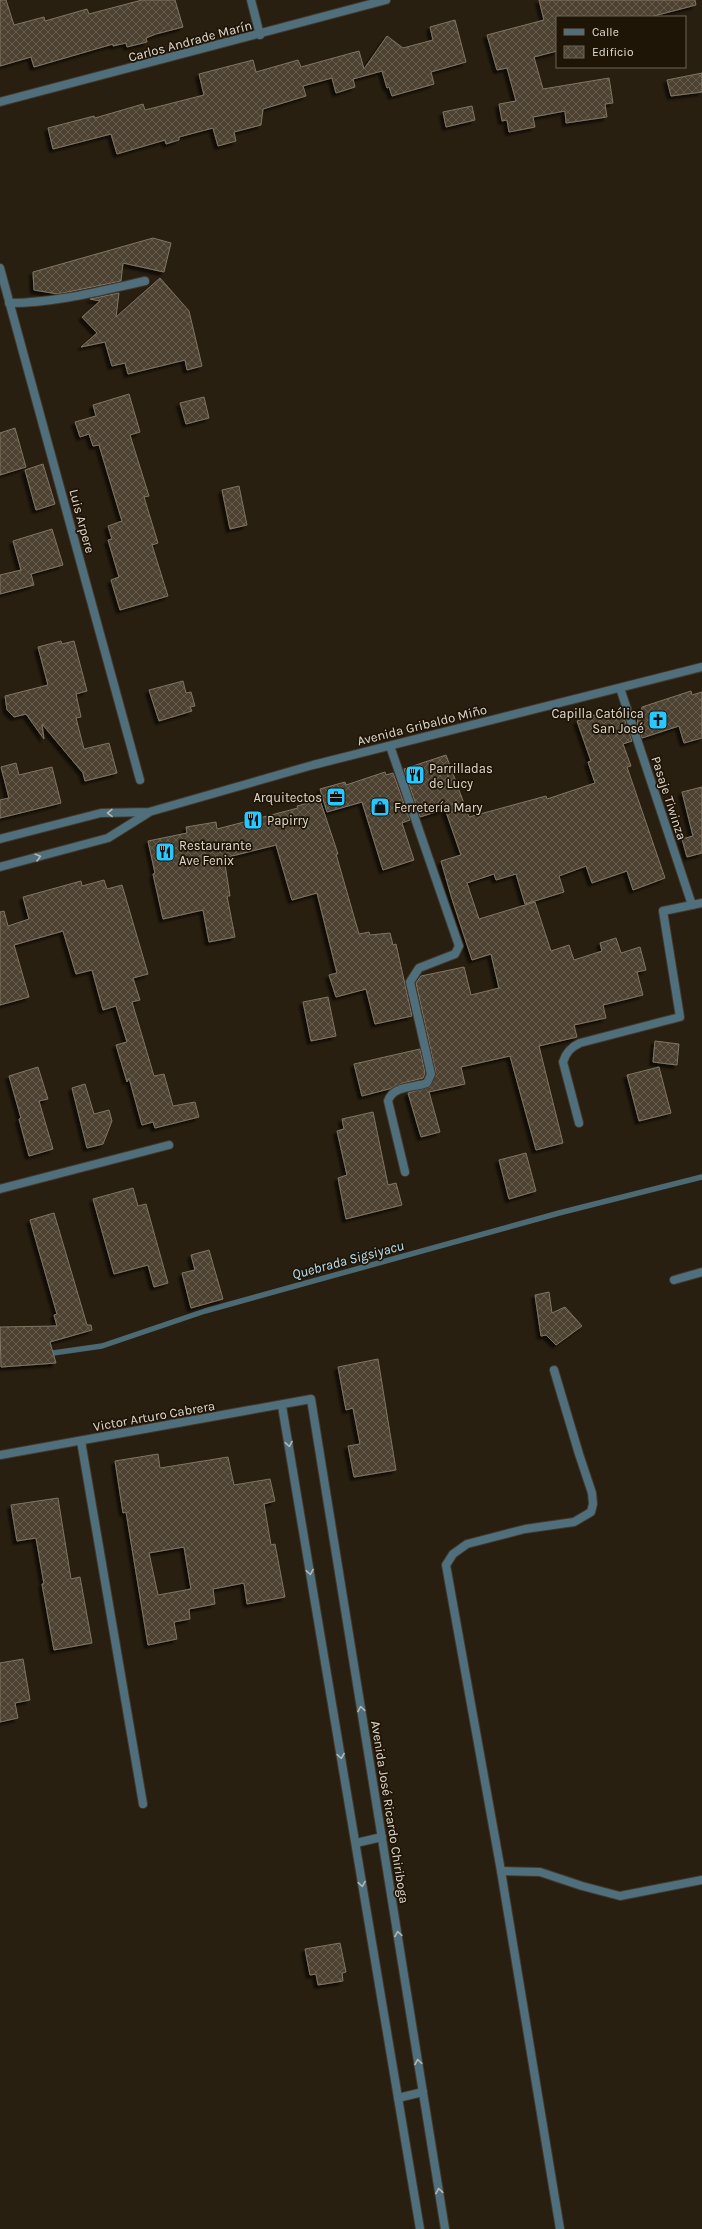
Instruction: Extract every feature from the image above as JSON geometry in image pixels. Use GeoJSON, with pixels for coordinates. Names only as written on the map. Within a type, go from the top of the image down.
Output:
{"type":"FeatureCollection","features":[{"type":"Feature","properties":{"kind":"street"},"geometry":{"type":"LineString","coordinates":[[251,0],[260,35]]}},
{"type":"Feature","properties":{"kind":"street","name":"Carlos Andrade Marín"},"geometry":{"type":"LineString","coordinates":[[0,102],[260,35],[386,0]]}},
{"type":"Feature","properties":{"kind":"street","name":"Luis Arpere"},"geometry":{"type":"LineString","coordinates":[[0,268],[140,780]]}},
{"type":"Feature","properties":{"kind":"street"},"geometry":{"type":"LineString","coordinates":[[9,303],[32,303],[76,296],[145,281]]}},
{"type":"Feature","properties":{"kind":"street","name":"Avenida Gribaldo Miño"},"geometry":{"type":"LineString","coordinates":[[0,839],[101,813],[149,812],[314,764],[702,667]]}},
{"type":"Feature","properties":{"kind":"street","name":"Pasaje Tiwinza"},"geometry":{"type":"LineString","coordinates":[[620,688],[692,905]]}},
{"type":"Feature","properties":{"kind":"street"},"geometry":{"type":"LineString","coordinates":[[390,746],[459,946],[455,954],[419,968],[410,982],[431,1074],[427,1083],[396,1090],[388,1101],[405,1172]]}},
{"type":"Feature","properties":{"kind":"street","name":"Avenida Gribaldo Miño"},"geometry":{"type":"LineString","coordinates":[[0,867],[108,838],[149,812]]}},
{"type":"Feature","properties":{"kind":"street"},"geometry":{"type":"LineString","coordinates":[[579,1123],[563,1062],[565,1055],[569,1049],[580,1043],[680,1017],[663,912],[702,903]]}},
{"type":"Feature","properties":{"kind":"street"},"geometry":{"type":"LineString","coordinates":[[0,1189],[169,1145]]}},
{"type":"Feature","properties":{"kind":"street"},"geometry":{"type":"LineString","coordinates":[[674,1280],[702,1272]]}},
{"type":"Feature","properties":{"kind":"street"},"geometry":{"type":"LineString","coordinates":[[554,1370],[578,1454],[592,1493],[594,1504],[591,1512],[574,1522],[525,1529],[467,1544],[453,1554],[446,1566],[501,1871],[560,2229]]}},
{"type":"Feature","properties":{"kind":"street","name":"Victor Arturo Cabrera"},"geometry":{"type":"LineString","coordinates":[[0,1455],[282,1406],[311,1399]]}},
{"type":"Feature","properties":{"kind":"street","name":"Avenida José Ricardo Chiriboga"},"geometry":{"type":"LineString","coordinates":[[311,1399],[445,2229]]}},
{"type":"Feature","properties":{"kind":"street"},"geometry":{"type":"LineString","coordinates":[[282,1406],[420,2229]]}},
{"type":"Feature","properties":{"kind":"street"},"geometry":{"type":"LineString","coordinates":[[81,1441],[143,1804]]}},
{"type":"Feature","properties":{"kind":"street"},"geometry":{"type":"LineString","coordinates":[[356,1843],[382,1837]]}},
{"type":"Feature","properties":{"kind":"street"},"geometry":{"type":"LineString","coordinates":[[501,1871],[540,1872],[582,1886],[620,1896],[702,1880]]}},
{"type":"Feature","properties":{"kind":"street"},"geometry":{"type":"LineString","coordinates":[[398,2098],[423,2092]]}},
{"type":"Feature","properties":{"kind":"building"},"geometry":{"type":"Polygon","coordinates":[[[0,0],[6,0],[14,25],[44,17],[45,21],[87,9],[89,14],[142,0],[175,0],[183,27],[146,38],[147,42],[127,47],[126,43],[113,46],[113,44],[34,67],[31,57],[0,66],[0,0]]]}},
{"type":"Feature","properties":{"kind":"building"},"geometry":{"type":"Polygon","coordinates":[[[539,0],[695,0],[696,5],[654,16],[556,16],[556,51],[534,57],[543,89],[609,78],[613,103],[605,104],[607,117],[566,123],[565,111],[533,117],[535,127],[509,132],[507,120],[502,121],[499,104],[516,101],[507,68],[497,70],[487,35],[544,20],[539,0]]]}},
{"type":"Feature","properties":{"kind":"building"},"geometry":{"type":"Polygon","coordinates":[[[455,20],[466,62],[431,72],[434,84],[392,96],[389,87],[387,88],[382,71],[353,79],[355,87],[336,93],[332,78],[303,86],[306,96],[263,109],[261,125],[234,132],[236,141],[218,146],[213,128],[179,137],[179,140],[166,144],[165,140],[117,154],[111,134],[53,149],[48,128],[94,116],[95,118],[143,104],[145,110],[204,95],[199,74],[253,60],[256,72],[298,60],[301,67],[359,51],[364,69],[387,36],[403,48],[433,40],[430,27],[455,20]]]}},
{"type":"Feature","properties":{"kind":"building"},"geometry":{"type":"Polygon","coordinates":[[[702,73],[702,92],[671,96],[667,80],[702,73]]]}},
{"type":"Feature","properties":{"kind":"building"},"geometry":{"type":"Polygon","coordinates":[[[472,106],[475,120],[446,127],[443,112],[472,106]]]}},
{"type":"Feature","properties":{"kind":"building"},"geometry":{"type":"Polygon","coordinates":[[[153,238],[171,243],[164,272],[123,263],[121,281],[58,294],[34,290],[33,272],[153,238]]]}},
{"type":"Feature","properties":{"kind":"building"},"geometry":{"type":"Polygon","coordinates":[[[160,278],[189,311],[202,366],[187,370],[185,360],[128,374],[125,363],[112,366],[105,342],[81,347],[97,333],[82,317],[100,301],[90,299],[119,293],[116,317],[160,278]]]}},
{"type":"Feature","properties":{"kind":"building"},"geometry":{"type":"Polygon","coordinates":[[[129,394],[140,432],[130,435],[149,496],[144,497],[158,543],[152,545],[168,596],[120,610],[111,580],[119,577],[108,540],[112,539],[108,526],[122,521],[99,445],[93,446],[89,434],[80,437],[75,422],[96,416],[93,405],[129,394]]]}},
{"type":"Feature","properties":{"kind":"building"},"geometry":{"type":"Polygon","coordinates":[[[204,397],[209,418],[186,424],[180,403],[204,397]]]}},
{"type":"Feature","properties":{"kind":"building"},"geometry":{"type":"Polygon","coordinates":[[[15,428],[26,467],[0,475],[0,433],[15,428]]]}},
{"type":"Feature","properties":{"kind":"building"},"geometry":{"type":"Polygon","coordinates":[[[43,464],[55,504],[36,510],[25,470],[43,464]]]}},
{"type":"Feature","properties":{"kind":"building"},"geometry":{"type":"Polygon","coordinates":[[[239,486],[247,525],[230,529],[222,490],[239,486]]]}},
{"type":"Feature","properties":{"kind":"building"},"geometry":{"type":"Polygon","coordinates":[[[52,529],[63,565],[31,574],[34,585],[0,594],[0,575],[21,570],[13,541],[52,529]]]}},
{"type":"Feature","properties":{"kind":"building"},"geometry":{"type":"Polygon","coordinates":[[[61,641],[62,644],[74,641],[87,691],[76,694],[81,717],[76,718],[84,749],[109,743],[117,773],[85,781],[83,773],[42,724],[44,739],[26,714],[14,717],[7,710],[5,696],[48,685],[38,647],[61,641]]]}},
{"type":"Feature","properties":{"kind":"building"},"geometry":{"type":"Polygon","coordinates":[[[183,681],[186,693],[191,692],[195,706],[190,707],[192,711],[159,721],[149,690],[183,681]]]}},
{"type":"Feature","properties":{"kind":"building"},"geometry":{"type":"Polygon","coordinates":[[[691,691],[692,695],[702,692],[702,738],[684,743],[679,726],[642,738],[637,723],[642,707],[691,691]]]}},
{"type":"Feature","properties":{"kind":"building"},"geometry":{"type":"Polygon","coordinates":[[[609,710],[624,718],[632,741],[623,744],[631,766],[627,767],[665,878],[633,890],[627,871],[592,883],[586,866],[559,876],[564,892],[525,904],[516,874],[496,880],[494,874],[467,883],[479,919],[535,902],[551,951],[569,945],[574,960],[602,951],[600,943],[616,938],[621,953],[640,947],[646,970],[637,972],[643,995],[603,1005],[606,1018],[574,1025],[577,1037],[539,1046],[563,1143],[536,1150],[510,1056],[461,1067],[465,1084],[429,1092],[440,1132],[421,1137],[408,1093],[430,1087],[436,1073],[416,983],[421,976],[464,967],[471,995],[499,988],[491,954],[472,960],[452,899],[441,861],[461,855],[445,809],[420,817],[404,769],[446,755],[469,817],[546,796],[547,799],[595,783],[588,762],[591,761],[577,721],[609,710]]]}},
{"type":"Feature","properties":{"kind":"building"},"geometry":{"type":"Polygon","coordinates":[[[16,763],[19,775],[52,767],[61,803],[0,818],[0,800],[9,798],[1,767],[16,763]]]}},
{"type":"Feature","properties":{"kind":"building"},"geometry":{"type":"Polygon","coordinates":[[[385,772],[386,775],[393,773],[410,820],[402,823],[414,860],[383,870],[362,802],[327,812],[320,789],[345,782],[346,785],[385,772]]]}},
{"type":"Feature","properties":{"kind":"building"},"geometry":{"type":"Polygon","coordinates":[[[702,787],[702,853],[687,857],[682,839],[693,836],[682,792],[702,787]]]}},
{"type":"Feature","properties":{"kind":"building"},"geometry":{"type":"Polygon","coordinates":[[[320,800],[338,854],[336,854],[359,934],[369,932],[370,935],[390,933],[393,945],[396,944],[412,1016],[375,1024],[366,989],[336,997],[329,975],[337,973],[317,893],[292,900],[276,845],[224,858],[230,896],[227,896],[235,937],[209,942],[203,910],[163,919],[153,874],[155,873],[148,841],[187,833],[186,827],[216,822],[217,829],[298,808],[297,806],[320,800]]]}},
{"type":"Feature","properties":{"kind":"building"},"geometry":{"type":"Polygon","coordinates":[[[104,880],[107,889],[122,885],[148,974],[133,978],[140,1000],[132,1002],[154,1076],[164,1074],[173,1106],[195,1102],[199,1117],[155,1128],[153,1122],[142,1125],[129,1078],[127,1082],[116,1045],[127,1042],[116,1006],[103,1010],[92,970],[76,974],[63,931],[14,945],[29,997],[0,1005],[0,912],[4,911],[8,926],[29,919],[23,897],[81,881],[82,886],[104,880]]]}},
{"type":"Feature","properties":{"kind":"building"},"geometry":{"type":"Polygon","coordinates":[[[328,997],[336,1036],[311,1041],[303,1002],[328,997]]]}},
{"type":"Feature","properties":{"kind":"building"},"geometry":{"type":"Polygon","coordinates":[[[655,1041],[679,1044],[677,1065],[653,1062],[655,1041]]]}},
{"type":"Feature","properties":{"kind":"building"},"geometry":{"type":"Polygon","coordinates":[[[420,1049],[425,1073],[423,1078],[362,1096],[354,1064],[420,1049]]]}},
{"type":"Feature","properties":{"kind":"building"},"geometry":{"type":"Polygon","coordinates":[[[38,1067],[48,1099],[39,1101],[53,1149],[29,1156],[19,1119],[21,1118],[9,1076],[38,1067]]]}},
{"type":"Feature","properties":{"kind":"building"},"geometry":{"type":"Polygon","coordinates":[[[659,1067],[671,1113],[639,1121],[627,1075],[659,1067]]]}},
{"type":"Feature","properties":{"kind":"building"},"geometry":{"type":"Polygon","coordinates":[[[85,1084],[94,1114],[109,1110],[112,1121],[103,1144],[87,1148],[72,1088],[85,1084]]]}},
{"type":"Feature","properties":{"kind":"building"},"geometry":{"type":"Polygon","coordinates":[[[373,1112],[388,1185],[396,1183],[402,1205],[346,1219],[338,1178],[347,1175],[337,1131],[344,1129],[342,1119],[373,1112]]]}},
{"type":"Feature","properties":{"kind":"building"},"geometry":{"type":"Polygon","coordinates":[[[526,1153],[536,1191],[509,1199],[499,1160],[526,1153]]]}},
{"type":"Feature","properties":{"kind":"building"},"geometry":{"type":"Polygon","coordinates":[[[133,1188],[138,1206],[146,1204],[168,1283],[154,1287],[148,1265],[114,1274],[93,1199],[133,1188]]]}},
{"type":"Feature","properties":{"kind":"building"},"geometry":{"type":"Polygon","coordinates":[[[54,1213],[87,1325],[91,1325],[92,1330],[50,1342],[56,1363],[1,1367],[0,1327],[57,1326],[54,1315],[57,1314],[30,1220],[54,1213]]]}},
{"type":"Feature","properties":{"kind":"building"},"geometry":{"type":"Polygon","coordinates":[[[209,1250],[223,1299],[191,1308],[182,1273],[195,1270],[191,1255],[209,1250]]]}},
{"type":"Feature","properties":{"kind":"building"},"geometry":{"type":"Polygon","coordinates":[[[549,1292],[552,1313],[565,1307],[582,1326],[556,1345],[546,1335],[541,1336],[535,1295],[549,1292]]]}},
{"type":"Feature","properties":{"kind":"building"},"geometry":{"type":"Polygon","coordinates":[[[378,1359],[396,1470],[354,1477],[348,1446],[360,1444],[353,1408],[346,1410],[338,1367],[378,1359]]]}},
{"type":"Feature","properties":{"kind":"building"},"geometry":{"type":"Polygon","coordinates":[[[158,1454],[160,1468],[228,1457],[234,1485],[270,1479],[275,1501],[264,1504],[271,1545],[275,1544],[285,1597],[247,1604],[244,1583],[213,1589],[215,1604],[189,1609],[190,1619],[174,1622],[177,1639],[148,1645],[126,1512],[123,1513],[115,1461],[158,1454]],[[184,1547],[149,1553],[158,1595],[191,1589],[184,1547]]]}},
{"type":"Feature","properties":{"kind":"building"},"geometry":{"type":"Polygon","coordinates":[[[58,1498],[71,1579],[80,1577],[92,1643],[54,1650],[42,1584],[44,1584],[36,1538],[17,1541],[11,1505],[58,1498]]]}},
{"type":"Feature","properties":{"kind":"building"},"geometry":{"type":"Polygon","coordinates":[[[23,1659],[30,1700],[15,1703],[18,1718],[0,1722],[0,1663],[23,1659]]]}},
{"type":"Feature","properties":{"kind":"building"},"geometry":{"type":"Polygon","coordinates":[[[340,1943],[346,1972],[342,1973],[343,1981],[318,1985],[316,1974],[310,1975],[305,1949],[340,1943]]]}},
{"type":"Feature","properties":{"kind":"waterway","name":"Quebrada Sigsiyacu"},"geometry":{"type":"LineString","coordinates":[[46,1354],[102,1346],[205,1311],[559,1213],[702,1177]]}},
{"type":"Feature","properties":{"kind":"place","name":"Capilla Católica San José"},"geometry":{"type":"Point","coordinates":[658,720]}},
{"type":"Feature","properties":{"kind":"place","name":"Parrilladas de Lucy"},"geometry":{"type":"Point","coordinates":[415,775]}},
{"type":"Feature","properties":{"kind":"place","name":"Arquitectos"},"geometry":{"type":"Point","coordinates":[336,797]}},
{"type":"Feature","properties":{"kind":"place","name":"Ferretería Mary"},"geometry":{"type":"Point","coordinates":[380,807]}},
{"type":"Feature","properties":{"kind":"place","name":"Papirry"},"geometry":{"type":"Point","coordinates":[253,820]}},
{"type":"Feature","properties":{"kind":"place","name":"Restaurante Ave Fenix"},"geometry":{"type":"Point","coordinates":[165,852]}}]}
